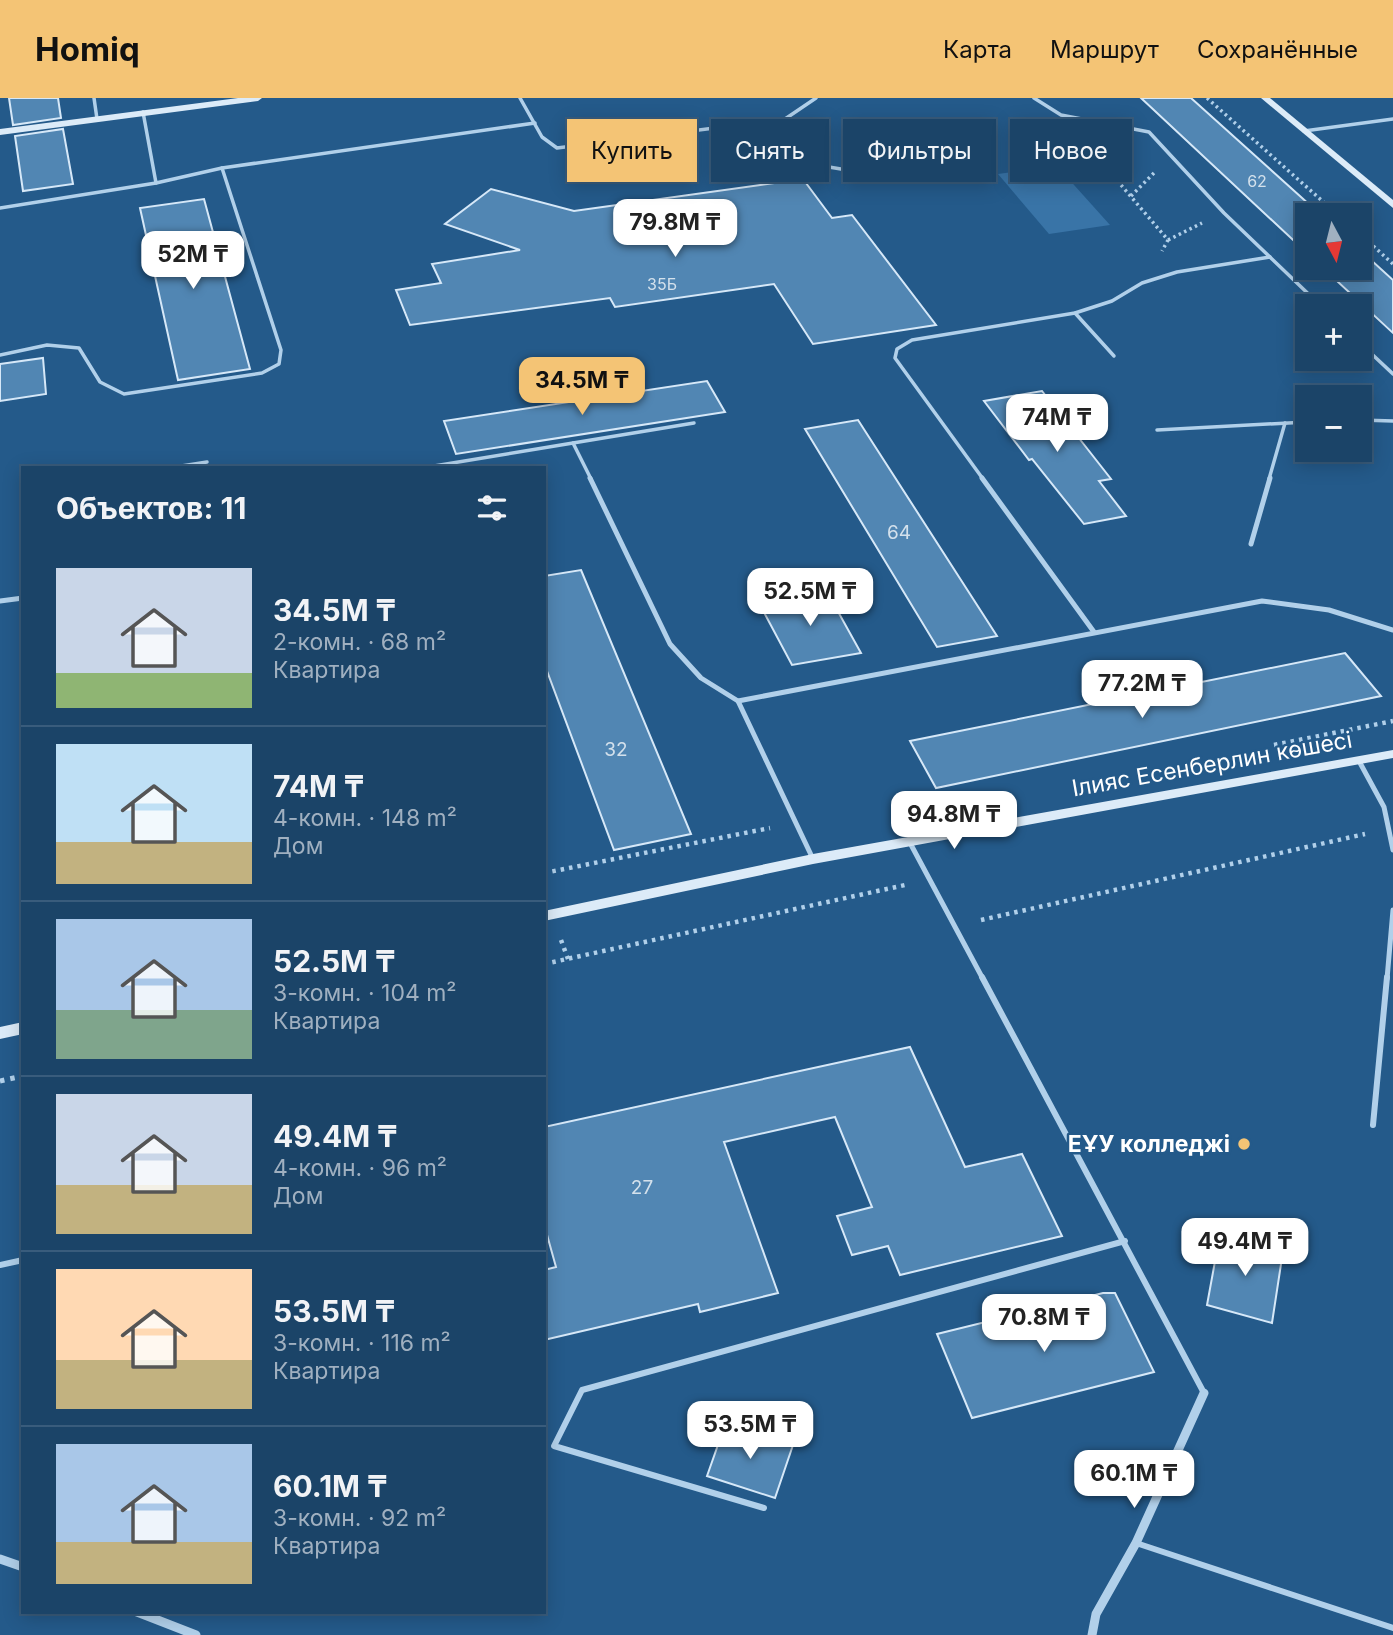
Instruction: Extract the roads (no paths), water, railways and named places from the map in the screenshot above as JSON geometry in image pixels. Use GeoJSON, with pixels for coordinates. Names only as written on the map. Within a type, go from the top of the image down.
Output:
{"type":"FeatureCollection","features":[{"type":"Feature","properties":{"kind":"street"},"geometry":{"type":"LineString","coordinates":[[0,132],[258,98]]}},
{"type":"Feature","properties":{"kind":"street"},"geometry":{"type":"LineString","coordinates":[[1265,98],[1393,205]]}},
{"type":"Feature","properties":{"kind":"street","name":"Ілияс Есенберлин көшесі"},"geometry":{"type":"LineString","coordinates":[[546,916],[813,859],[1393,754]]}},
{"type":"Feature","properties":{"kind":"street"},"geometry":{"type":"LineString","coordinates":[[0,1033],[21,1028]]}},
{"type":"Feature","properties":{"kind":"street"},"geometry":{"type":"LineString","coordinates":[[1093,1635],[1096,1614],[1136,1543],[1204,1393]]}},
{"type":"Feature","properties":{"kind":"street"},"geometry":{"type":"LineString","coordinates":[[0,1559],[21,1566]]}},
{"type":"Feature","properties":{"kind":"street"},"geometry":{"type":"LineString","coordinates":[[141,1614],[196,1635]]}},
{"type":"Feature","properties":{"kind":"lane"},"geometry":{"type":"LineString","coordinates":[[94,98],[97,119]]}},
{"type":"Feature","properties":{"kind":"lane"},"geometry":{"type":"LineString","coordinates":[[520,98],[542,137],[557,148],[711,128]]}},
{"type":"Feature","properties":{"kind":"lane"},"geometry":{"type":"LineString","coordinates":[[785,119],[816,98]]}},
{"type":"Feature","properties":{"kind":"lane"},"geometry":{"type":"LineString","coordinates":[[1034,98],[1060,115],[1149,132],[1224,213],[1309,294]]}},
{"type":"Feature","properties":{"kind":"lane"},"geometry":{"type":"LineString","coordinates":[[143,113],[156,183]]}},
{"type":"Feature","properties":{"kind":"lane"},"geometry":{"type":"LineString","coordinates":[[1304,131],[1393,119]]}},
{"type":"Feature","properties":{"kind":"lane"},"geometry":{"type":"LineString","coordinates":[[0,208],[156,183],[222,168],[535,123]]}},
{"type":"Feature","properties":{"kind":"lane"},"geometry":{"type":"LineString","coordinates":[[0,355],[47,345],[79,348],[101,386],[108,391],[124,394],[262,373],[279,364],[281,350],[222,168]]}},
{"type":"Feature","properties":{"kind":"lane"},"geometry":{"type":"LineString","coordinates":[[1094,632],[895,358],[897,349],[912,340],[1075,313],[1112,301],[1142,283],[1177,272],[1270,257]]}},
{"type":"Feature","properties":{"kind":"lane"},"geometry":{"type":"LineString","coordinates":[[1075,313],[1114,356]]}},
{"type":"Feature","properties":{"kind":"lane"},"geometry":{"type":"LineString","coordinates":[[1372,354],[1393,374]]}},
{"type":"Feature","properties":{"kind":"lane"},"geometry":{"type":"LineString","coordinates":[[1372,420],[1393,421]]}},
{"type":"Feature","properties":{"kind":"lane"},"geometry":{"type":"LineString","coordinates":[[434,466],[694,423]]}},
{"type":"Feature","properties":{"kind":"lane"},"geometry":{"type":"LineString","coordinates":[[1251,544],[1285,423]]}},
{"type":"Feature","properties":{"kind":"lane"},"geometry":{"type":"LineString","coordinates":[[1157,430],[1295,423]]}},
{"type":"Feature","properties":{"kind":"lane"},"geometry":{"type":"LineString","coordinates":[[573,443],[670,643],[701,678],[738,701],[813,859]]}},
{"type":"Feature","properties":{"kind":"lane"},"geometry":{"type":"LineString","coordinates":[[181,466],[207,462]]}},
{"type":"Feature","properties":{"kind":"lane"},"geometry":{"type":"LineString","coordinates":[[0,601],[21,598]]}},
{"type":"Feature","properties":{"kind":"lane"},"geometry":{"type":"LineString","coordinates":[[738,701],[1262,601],[1302,603],[1348,612],[1393,630]]}},
{"type":"Feature","properties":{"kind":"lane"},"geometry":{"type":"LineString","coordinates":[[1359,761],[1384,807],[1393,850]]}},
{"type":"Feature","properties":{"kind":"lane"},"geometry":{"type":"LineString","coordinates":[[909,841],[1204,1393]]}},
{"type":"Feature","properties":{"kind":"lane"},"geometry":{"type":"LineString","coordinates":[[1373,1125],[1393,910]]}},
{"type":"Feature","properties":{"kind":"lane"},"geometry":{"type":"LineString","coordinates":[[764,1508],[554,1446],[582,1390],[1125,1241]]}},
{"type":"Feature","properties":{"kind":"lane"},"geometry":{"type":"LineString","coordinates":[[0,1265],[21,1260]]}},
{"type":"Feature","properties":{"kind":"lane"},"geometry":{"type":"LineString","coordinates":[[1136,1543],[1393,1628]]}},
{"type":"Feature","properties":{"kind":"place","name":"ЕҰУ колледжі"},"geometry":{"type":"Point","coordinates":[1244,1144]}}]}
